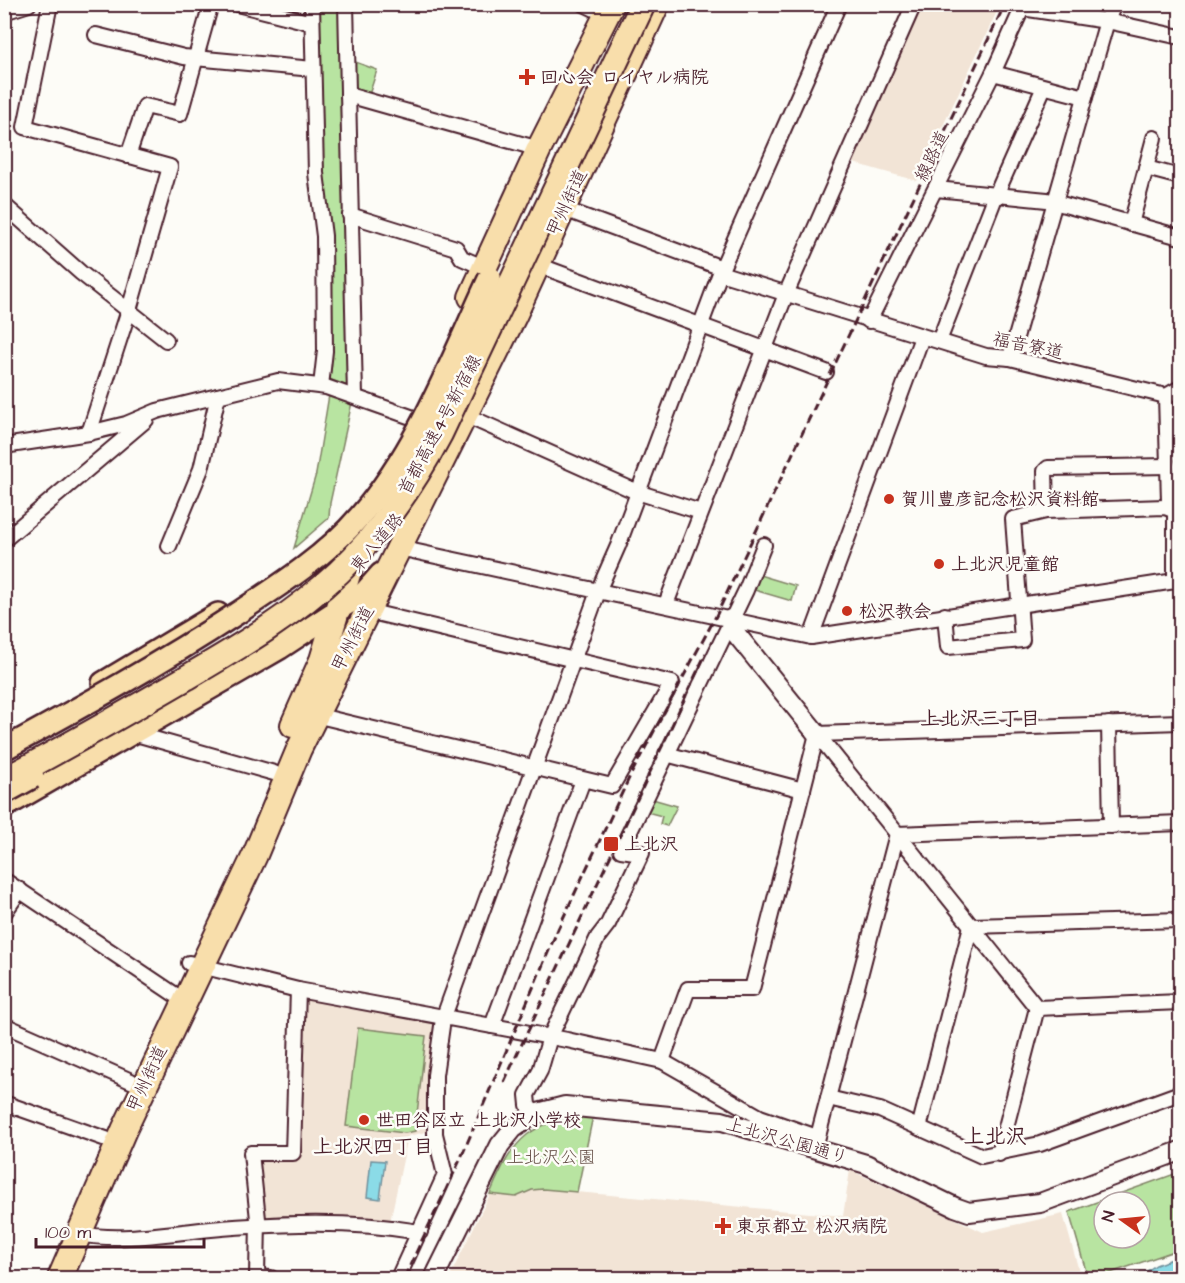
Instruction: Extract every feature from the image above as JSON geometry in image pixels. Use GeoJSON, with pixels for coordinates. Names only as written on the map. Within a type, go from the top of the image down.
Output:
{"type":"FeatureCollection","features":[{"type":"Feature","properties":{"kind":"highway","name":"首都高速4号新宿線"},"geometry":{"type":"LineString","coordinates":[[4,780],[153,697],[277,622],[339,573],[388,518],[440,434],[643,4]]}},
{"type":"Feature","properties":{"kind":"highway","name":"甲州街道"},"geometry":{"type":"LineString","coordinates":[[45,1278],[132,1081],[174,994],[195,965],[255,855],[315,715],[538,265],[657,4]]}},
{"type":"Feature","properties":{"kind":"highway","name":"甲州街道"},"geometry":{"type":"LineString","coordinates":[[60,1278],[195,965],[322,660],[375,489],[415,418],[487,272],[539,150],[582,66],[616,8]]}},
{"type":"Feature","properties":{"kind":"highway","name":"首都高速4号新宿線"},"geometry":{"type":"LineString","coordinates":[[4,763],[145,685],[268,610],[302,585],[356,534],[393,485],[435,410],[616,8]]}},
{"type":"Feature","properties":{"kind":"main road","name":"東八道路"},"geometry":{"type":"LineString","coordinates":[[4,749],[188,645],[282,584],[360,517],[408,446],[436,393],[487,272],[582,66]]}},
{"type":"Feature","properties":{"kind":"main road","name":"東八道路"},"geometry":{"type":"LineString","coordinates":[[4,793],[209,677],[279,634],[352,574],[405,511],[442,447],[516,290],[622,82]]}},
{"type":"Feature","properties":{"kind":"main road"},"geometry":{"type":"LineString","coordinates":[[4,738],[83,695],[263,587],[317,544],[375,489]]}},
{"type":"Feature","properties":{"kind":"main road"},"geometry":{"type":"LineString","coordinates":[[4,807],[135,734],[298,636],[365,592],[395,554]]}},
{"type":"Feature","properties":{"kind":"main road"},"geometry":{"type":"LineString","coordinates":[[298,636],[322,660]]}},
{"type":"Feature","properties":{"kind":"main road"},"geometry":{"type":"LineString","coordinates":[[83,695],[112,745]]}},
{"type":"Feature","properties":{"kind":"street"},"geometry":{"type":"LineString","coordinates":[[4,12],[29,4]]}},
{"type":"Feature","properties":{"kind":"street"},"geometry":{"type":"LineString","coordinates":[[50,4],[25,127],[170,167],[129,310],[89,433]]}},
{"type":"Feature","properties":{"kind":"street"},"geometry":{"type":"LineString","coordinates":[[129,156],[145,106],[180,114],[211,4]]}},
{"type":"Feature","properties":{"kind":"street"},"geometry":{"type":"LineString","coordinates":[[237,4],[312,23]]}},
{"type":"Feature","properties":{"kind":"street"},"geometry":{"type":"LineString","coordinates":[[312,4],[316,173],[324,236],[325,351],[321,386]]}},
{"type":"Feature","properties":{"kind":"street"},"geometry":{"type":"LineString","coordinates":[[346,4],[355,396]]}},
{"type":"Feature","properties":{"kind":"street"},"geometry":{"type":"LineString","coordinates":[[584,4],[616,8]]}},
{"type":"Feature","properties":{"kind":"street"},"geometry":{"type":"LineString","coordinates":[[398,1278],[445,1175],[435,1134],[435,1075],[444,1019],[534,768],[576,660],[599,589],[721,270],[839,4]]}},
{"type":"Feature","properties":{"kind":"street"},"geometry":{"type":"LineString","coordinates":[[666,604],[786,294],[914,4]]}},
{"type":"Feature","properties":{"kind":"street"},"geometry":{"type":"LineString","coordinates":[[1010,358],[1107,21],[1114,4]]}},
{"type":"Feature","properties":{"kind":"street"},"geometry":{"type":"LineString","coordinates":[[1023,6],[1180,35]]}},
{"type":"Feature","properties":{"kind":"street","name":"線路道"},"geometry":{"type":"LineString","coordinates":[[869,321],[993,73],[1023,6]]}},
{"type":"Feature","properties":{"kind":"street"},"geometry":{"type":"LineString","coordinates":[[96,35],[196,58],[313,69]]}},
{"type":"Feature","properties":{"kind":"street"},"geometry":{"type":"LineString","coordinates":[[993,73],[1085,97]]}},
{"type":"Feature","properties":{"kind":"street"},"geometry":{"type":"LineString","coordinates":[[939,341],[996,195],[1044,87]]}},
{"type":"Feature","properties":{"kind":"street"},"geometry":{"type":"LineString","coordinates":[[348,95],[539,150]]}},
{"type":"Feature","properties":{"kind":"street"},"geometry":{"type":"LineString","coordinates":[[1131,224],[1154,138]]}},
{"type":"Feature","properties":{"kind":"street"},"geometry":{"type":"LineString","coordinates":[[1146,168],[1180,177]]}},
{"type":"Feature","properties":{"kind":"street"},"geometry":{"type":"LineString","coordinates":[[936,189],[1047,200],[1054,204],[1180,237]]}},
{"type":"Feature","properties":{"kind":"street"},"geometry":{"type":"LineString","coordinates":[[4,205],[81,273],[166,340]]}},
{"type":"Feature","properties":{"kind":"street","name":"福音寮道"},"geometry":{"type":"LineString","coordinates":[[564,209],[786,294],[869,321],[986,356],[1010,358],[1166,396]]}},
{"type":"Feature","properties":{"kind":"street"},"geometry":{"type":"LineString","coordinates":[[350,215],[456,248],[462,258],[487,272]]}},
{"type":"Feature","properties":{"kind":"street"},"geometry":{"type":"LineString","coordinates":[[538,265],[826,372]]}},
{"type":"Feature","properties":{"kind":"street"},"geometry":{"type":"LineString","coordinates":[[811,637],[922,337]]}},
{"type":"Feature","properties":{"kind":"street"},"geometry":{"type":"LineString","coordinates":[[4,446],[89,433],[126,424],[157,411],[278,381],[321,386],[415,418],[460,425],[637,492],[701,512]]}},
{"type":"Feature","properties":{"kind":"street"},"geometry":{"type":"LineString","coordinates":[[395,554],[599,589],[811,637],[1175,581],[1178,512],[1169,503],[1170,466],[1166,396],[1180,388]]}},
{"type":"Feature","properties":{"kind":"street"},"geometry":{"type":"LineString","coordinates":[[169,546],[201,469],[218,396]]}},
{"type":"Feature","properties":{"kind":"street"},"geometry":{"type":"LineString","coordinates":[[4,540],[157,411]]}},
{"type":"Feature","properties":{"kind":"street"},"geometry":{"type":"LineString","coordinates":[[1046,511],[1045,471],[1048,468],[1170,466]]}},
{"type":"Feature","properties":{"kind":"street"},"geometry":{"type":"LineString","coordinates":[[945,615],[948,647],[1022,640],[1013,519],[1046,511],[1165,507],[1178,512]]}},
{"type":"Feature","properties":{"kind":"street"},"geometry":{"type":"LineString","coordinates":[[534,1114],[528,1106],[527,1095],[540,1071],[550,1037],[598,937],[609,924],[642,853],[621,849],[764,545]]}},
{"type":"Feature","properties":{"kind":"street"},"geometry":{"type":"LineString","coordinates":[[315,715],[612,786],[672,683],[368,611]]}},
{"type":"Feature","properties":{"kind":"street"},"geometry":{"type":"LineString","coordinates":[[731,619],[737,634],[1037,1008]]}},
{"type":"Feature","properties":{"kind":"street"},"geometry":{"type":"LineString","coordinates":[[817,734],[1180,722]]}},
{"type":"Feature","properties":{"kind":"street"},"geometry":{"type":"LineString","coordinates":[[1109,724],[1111,826]]}},
{"type":"Feature","properties":{"kind":"street"},"geometry":{"type":"LineString","coordinates":[[135,734],[273,773]]}},
{"type":"Feature","properties":{"kind":"street"},"geometry":{"type":"LineString","coordinates":[[662,1061],[688,989],[752,989],[817,734]]}},
{"type":"Feature","properties":{"kind":"street"},"geometry":{"type":"LineString","coordinates":[[666,754],[803,790]]}},
{"type":"Feature","properties":{"kind":"street"},"geometry":{"type":"LineString","coordinates":[[492,1026],[583,780]]}},
{"type":"Feature","properties":{"kind":"street"},"geometry":{"type":"LineString","coordinates":[[897,834],[1180,823]]}},
{"type":"Feature","properties":{"kind":"street"},"geometry":{"type":"LineString","coordinates":[[195,965],[298,990],[550,1037],[662,1061],[760,1117],[816,1143],[897,834]]}},
{"type":"Feature","properties":{"kind":"street"},"geometry":{"type":"LineString","coordinates":[[4,880],[174,994]]}},
{"type":"Feature","properties":{"kind":"street"},"geometry":{"type":"LineString","coordinates":[[4,913],[20,890]]}},
{"type":"Feature","properties":{"kind":"street"},"geometry":{"type":"LineString","coordinates":[[971,926],[1180,920]]}},
{"type":"Feature","properties":{"kind":"street"},"geometry":{"type":"LineString","coordinates":[[919,1128],[971,926]]}},
{"type":"Feature","properties":{"kind":"street"},"geometry":{"type":"LineString","coordinates":[[272,1278],[257,1277],[256,1226],[258,1220],[251,1153],[293,1153],[298,990]]}},
{"type":"Feature","properties":{"kind":"street"},"geometry":{"type":"LineString","coordinates":[[1037,1008],[1180,1002]]}},
{"type":"Feature","properties":{"kind":"street"},"geometry":{"type":"LineString","coordinates":[[999,1154],[1037,1008]]}},
{"type":"Feature","properties":{"kind":"street"},"geometry":{"type":"LineString","coordinates":[[4,1025],[132,1081]]}},
{"type":"Feature","properties":{"kind":"street"},"geometry":{"type":"LineString","coordinates":[[828,1098],[879,1110],[982,1156],[1040,1144],[1180,1093]]}},
{"type":"Feature","properties":{"kind":"street"},"geometry":{"type":"LineString","coordinates":[[4,1103],[106,1139]]}},
{"type":"Feature","properties":{"kind":"street","name":"上北沢公園通り"},"geometry":{"type":"LineString","coordinates":[[434,1278],[500,1145],[513,1129],[534,1114],[566,1106],[722,1121],[816,1143],[884,1171],[969,1212],[1040,1203],[1180,1151]]}},
{"type":"Feature","properties":{"kind":"street"},"geometry":{"type":"LineString","coordinates":[[79,1234],[108,1238],[256,1226],[344,1223],[420,1232]]}},
{"type":"Feature","properties":{"kind":"shaded area"},"geometry":{"type":"Polygon","coordinates":[[[919,5],[1000,5],[917,181],[850,162],[919,5]]]}},
{"type":"Feature","properties":{"kind":"shaded area","name":"世田谷区立 上北沢小学校"},"geometry":{"type":"Polygon","coordinates":[[[304,995],[432,1021],[438,1027],[431,1131],[408,1136],[390,1222],[335,1217],[261,1218],[255,1156],[295,1155],[304,995]]]}},
{"type":"Feature","properties":{"kind":"shaded area","name":"東京都立 松沢病院"},"geometry":{"type":"Polygon","coordinates":[[[850,1170],[983,1232],[1063,1214],[1081,1278],[449,1278],[490,1194],[516,1197],[532,1190],[543,1189],[843,1216],[850,1170]]]}},
{"type":"Feature","properties":{"kind":"green space"},"geometry":{"type":"Polygon","coordinates":[[[319,5],[345,5],[350,387],[329,379],[326,223],[320,170],[319,5]]]}},
{"type":"Feature","properties":{"kind":"green space"},"geometry":{"type":"Polygon","coordinates":[[[350,60],[377,70],[368,98],[351,94],[350,60]]]}},
{"type":"Feature","properties":{"kind":"green space"},"geometry":{"type":"Polygon","coordinates":[[[329,395],[352,402],[330,503],[329,518],[294,548],[316,474],[329,395]]]}},
{"type":"Feature","properties":{"kind":"green space"},"geometry":{"type":"Polygon","coordinates":[[[756,574],[796,586],[792,601],[751,589],[756,574]]]}},
{"type":"Feature","properties":{"kind":"green space"},"geometry":{"type":"Polygon","coordinates":[[[649,798],[677,806],[667,826],[660,824],[662,816],[643,811],[649,798]]]}},
{"type":"Feature","properties":{"kind":"green space"},"geometry":{"type":"Polygon","coordinates":[[[358,1028],[426,1036],[415,1131],[405,1133],[346,1126],[358,1028]]]}},
{"type":"Feature","properties":{"kind":"green space","name":"上北沢公園"},"geometry":{"type":"Polygon","coordinates":[[[593,1116],[577,1192],[543,1189],[532,1190],[516,1197],[490,1194],[508,1158],[527,1135],[539,1127],[554,1122],[593,1116]]]}},
{"type":"Feature","properties":{"kind":"green space"},"geometry":{"type":"Polygon","coordinates":[[[1180,1172],[1180,1249],[1096,1278],[1088,1278],[1069,1212],[1092,1204],[1092,1250],[1152,1250],[1152,1190],[1130,1190],[1180,1172]]]}},
{"type":"Feature","properties":{"kind":"water"},"geometry":{"type":"Polygon","coordinates":[[[371,1160],[385,1161],[380,1199],[367,1197],[371,1160]]]}},
{"type":"Feature","properties":{"kind":"water"},"geometry":{"type":"Polygon","coordinates":[[[1180,1256],[1180,1275],[1170,1278],[1137,1278],[1156,1265],[1180,1256]]]}},
{"type":"Feature","properties":{"kind":"railway"},"geometry":{"type":"LineString","coordinates":[[404,1278],[460,1160],[558,929],[630,776],[716,616],[1005,4]]}},
{"type":"Feature","properties":{"kind":"railway"},"geometry":{"type":"LineString","coordinates":[[504,1082],[706,653]]}},
{"type":"Feature","properties":{"kind":"place","name":"回心会 ロイヤル病院"},"geometry":{"type":"Point","coordinates":[527,77]}},
{"type":"Feature","properties":{"kind":"place","name":"賀川豊彦記念松沢資料館"},"geometry":{"type":"Point","coordinates":[889,499]}},
{"type":"Feature","properties":{"kind":"place","name":"上北沢児童館"},"geometry":{"type":"Point","coordinates":[939,564]}},
{"type":"Feature","properties":{"kind":"place","name":"松沢教会"},"geometry":{"type":"Point","coordinates":[847,611]}},
{"type":"Feature","properties":{"kind":"place","name":"上北沢"},"geometry":{"type":"Point","coordinates":[611,844]}},
{"type":"Feature","properties":{"kind":"place","name":"世田谷区立 上北沢小学校"},"geometry":{"type":"Point","coordinates":[364,1120]}},
{"type":"Feature","properties":{"kind":"place","name":"東京都立 松沢病院"},"geometry":{"type":"Point","coordinates":[723,1226]}},
{"type":"Feature","properties":{"kind":"district","name":"上北沢三丁目"},"geometry":{"type":"Point","coordinates":[980,719]}},
{"type":"Feature","properties":{"kind":"district","name":"上北沢"},"geometry":{"type":"Point","coordinates":[995,1136]}},
{"type":"Feature","properties":{"kind":"district","name":"上北沢四丁目"},"geometry":{"type":"Point","coordinates":[373,1147]}}]}
